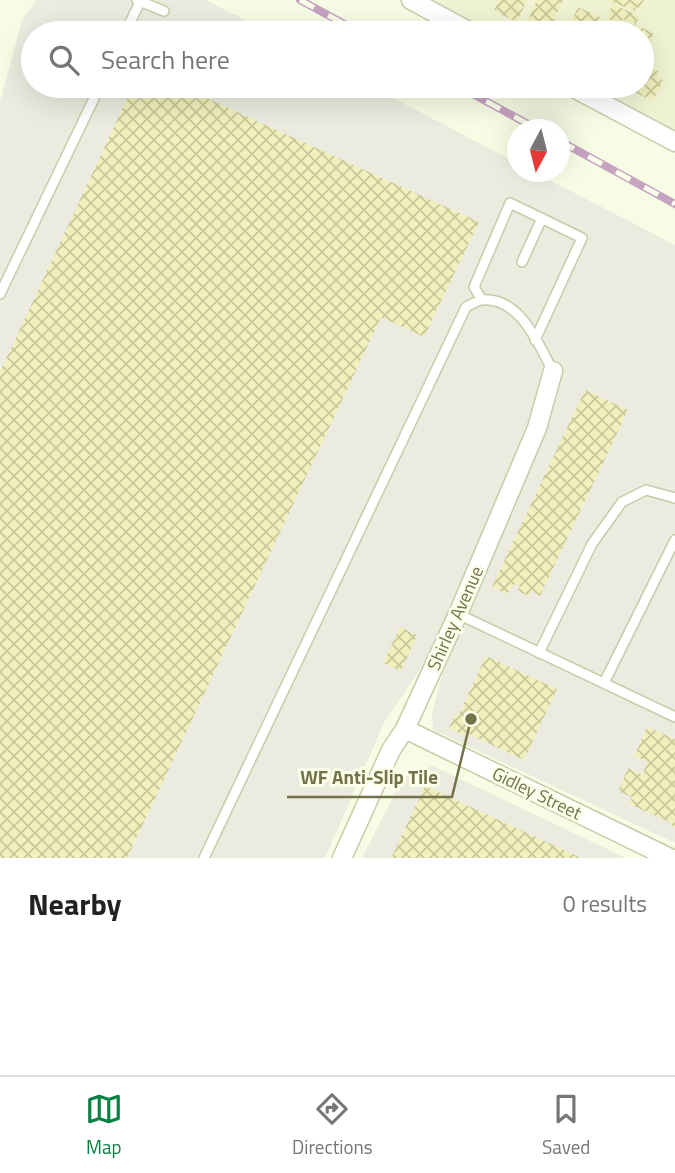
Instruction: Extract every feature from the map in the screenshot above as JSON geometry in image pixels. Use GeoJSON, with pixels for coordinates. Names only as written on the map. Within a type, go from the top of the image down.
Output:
{"type":"FeatureCollection","features":[{"type":"Feature","properties":{"kind":"street"},"geometry":{"type":"LineString","coordinates":[[411,0],[450,21]]}},
{"type":"Feature","properties":{"kind":"street"},"geometry":{"type":"LineString","coordinates":[[592,98],[675,142]]}},
{"type":"Feature","properties":{"kind":"street","name":"Shirley Avenue"},"geometry":{"type":"LineString","coordinates":[[342,858],[457,614],[537,428],[553,371]]}},
{"type":"Feature","properties":{"kind":"street","name":"Gidley Street"},"geometry":{"type":"LineString","coordinates":[[405,729],[670,858]]}},
{"type":"Feature","properties":{"kind":"lane"},"geometry":{"type":"LineString","coordinates":[[130,21],[139,1],[164,11]]}},
{"type":"Feature","properties":{"kind":"lane"},"geometry":{"type":"LineString","coordinates":[[0,294],[94,98]]}},
{"type":"Feature","properties":{"kind":"lane"},"geometry":{"type":"LineString","coordinates":[[482,300],[474,287],[510,203],[582,238],[535,340]]}},
{"type":"Feature","properties":{"kind":"lane"},"geometry":{"type":"LineString","coordinates":[[522,262],[542,218]]}},
{"type":"Feature","properties":{"kind":"lane"},"geometry":{"type":"LineString","coordinates":[[204,858],[466,307],[482,300],[506,304],[519,314],[553,371]]}},
{"type":"Feature","properties":{"kind":"lane"},"geometry":{"type":"LineString","coordinates":[[539,653],[592,544],[622,502],[646,489],[675,498]]}},
{"type":"Feature","properties":{"kind":"lane"},"geometry":{"type":"LineString","coordinates":[[604,684],[675,540]]}},
{"type":"Feature","properties":{"kind":"lane"},"geometry":{"type":"LineString","coordinates":[[457,614],[675,717]]}},
{"type":"Feature","properties":{"kind":"shaded area"},"geometry":{"type":"Polygon","coordinates":[[[36,0],[206,0],[247,21],[22,21],[36,0]]]}},
{"type":"Feature","properties":{"kind":"shaded area"},"geometry":{"type":"Polygon","coordinates":[[[411,0],[675,0],[675,142],[592,98],[654,98],[654,21],[450,21],[411,0]]]}},
{"type":"Feature","properties":{"kind":"shaded area"},"geometry":{"type":"Polygon","coordinates":[[[21,24],[21,98],[393,98],[507,158],[507,182],[553,182],[675,245],[675,843],[433,730],[432,715],[456,617],[385,721],[325,858],[0,858],[0,102],[21,24]]]}},
{"type":"Feature","properties":{"kind":"shaded area"},"geometry":{"type":"Polygon","coordinates":[[[433,766],[626,858],[362,858],[399,785],[412,769],[433,766]]]}},
{"type":"Feature","properties":{"kind":"building"},"geometry":{"type":"Polygon","coordinates":[[[499,0],[527,0],[517,21],[494,11],[499,0]]]}},
{"type":"Feature","properties":{"kind":"building"},"geometry":{"type":"Polygon","coordinates":[[[537,0],[563,0],[554,21],[527,21],[537,0]]]}},
{"type":"Feature","properties":{"kind":"building"},"geometry":{"type":"Polygon","coordinates":[[[607,0],[644,0],[635,11],[607,0]]]}},
{"type":"Feature","properties":{"kind":"building"},"geometry":{"type":"Polygon","coordinates":[[[613,4],[639,16],[637,21],[614,21],[607,18],[613,4]]]}},
{"type":"Feature","properties":{"kind":"building"},"geometry":{"type":"Polygon","coordinates":[[[578,7],[600,17],[598,21],[572,21],[578,7]]]}},
{"type":"Feature","properties":{"kind":"building"},"geometry":{"type":"Polygon","coordinates":[[[654,70],[659,72],[656,77],[663,80],[653,101],[647,98],[654,98],[654,70]]]}},
{"type":"Feature","properties":{"kind":"building"},"geometry":{"type":"Polygon","coordinates":[[[127,98],[206,98],[479,222],[424,337],[381,317],[127,858],[0,858],[0,372],[127,98]]]}},
{"type":"Feature","properties":{"kind":"building"},"geometry":{"type":"Polygon","coordinates":[[[585,390],[628,410],[540,596],[531,591],[529,596],[517,591],[520,586],[514,584],[507,594],[492,587],[585,390]]]}},
{"type":"Feature","properties":{"kind":"building"},"geometry":{"type":"Polygon","coordinates":[[[400,627],[417,635],[401,671],[383,663],[400,627]]]}},
{"type":"Feature","properties":{"kind":"building"},"geometry":{"type":"Polygon","coordinates":[[[486,656],[557,689],[524,760],[469,734],[467,737],[449,728],[456,713],[459,714],[486,656]]]}},
{"type":"Feature","properties":{"kind":"building"},"geometry":{"type":"Polygon","coordinates":[[[647,727],[675,739],[675,827],[672,823],[629,804],[632,797],[618,791],[628,768],[642,775],[648,762],[634,756],[647,727]]]}},
{"type":"Feature","properties":{"kind":"building"},"geometry":{"type":"Polygon","coordinates":[[[425,786],[581,858],[391,858],[425,786]]]}},
{"type":"Feature","properties":{"kind":"railway"},"geometry":{"type":"LineString","coordinates":[[300,0],[339,21]]}},
{"type":"Feature","properties":{"kind":"railway"},"geometry":{"type":"LineString","coordinates":[[480,98],[519,119]]}},
{"type":"Feature","properties":{"kind":"railway"},"geometry":{"type":"LineString","coordinates":[[570,146],[675,204]]}},
{"type":"Feature","properties":{"kind":"place","name":"WF Anti-Slip Tile"},"geometry":{"type":"Point","coordinates":[471,719]}}]}
